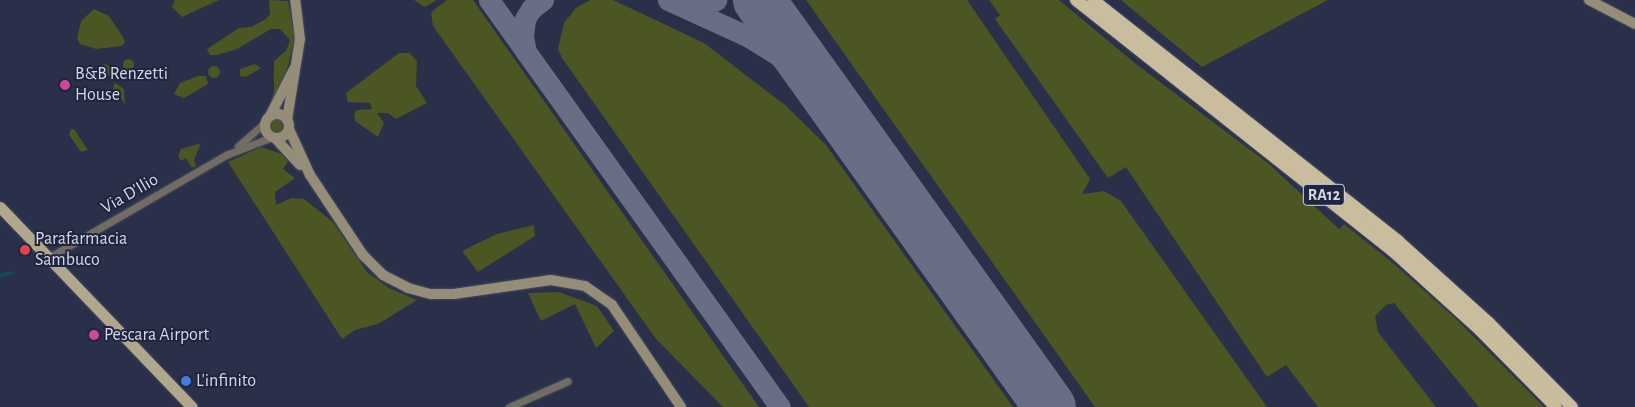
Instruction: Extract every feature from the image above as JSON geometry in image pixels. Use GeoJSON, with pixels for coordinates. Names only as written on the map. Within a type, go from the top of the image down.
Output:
{"type":"FeatureCollection","features":[{"type":"Feature","properties":{"kind":"highway","name":"RA12"},"geometry":{"type":"LineString","coordinates":[[1076,0],[1393,251],[1480,330],[1556,407]]}},
{"type":"Feature","properties":{"kind":"highway","name":"RA12"},"geometry":{"type":"LineString","coordinates":[[1093,0],[1398,241],[1489,323],[1572,407]]}},
{"type":"Feature","properties":{"kind":"main road"},"geometry":{"type":"LineString","coordinates":[[0,207],[192,407]]}},
{"type":"Feature","properties":{"kind":"street"},"geometry":{"type":"LineString","coordinates":[[274,138],[285,135],[288,124],[300,28],[295,0]]}},
{"type":"Feature","properties":{"kind":"street"},"geometry":{"type":"LineString","coordinates":[[1590,0],[1635,24]]}},
{"type":"Feature","properties":{"kind":"street"},"geometry":{"type":"LineString","coordinates":[[295,66],[268,119],[265,129],[310,175]]}},
{"type":"Feature","properties":{"kind":"street"},"geometry":{"type":"LineString","coordinates":[[268,119],[278,114],[288,124],[310,175],[367,261],[400,285],[441,294],[551,280],[577,283],[595,291],[617,312],[681,407]]}},
{"type":"Feature","properties":{"kind":"street","name":"Via D'Ilio"},"geometry":{"type":"LineString","coordinates":[[48,258],[226,155],[268,119]]}},
{"type":"Feature","properties":{"kind":"street","name":"Via D'Ilio"},"geometry":{"type":"LineString","coordinates":[[226,155],[274,138]]}},
{"type":"Feature","properties":{"kind":"street"},"geometry":{"type":"LineString","coordinates":[[509,407],[568,381]]}},
{"type":"Feature","properties":{"kind":"green space"},"geometry":{"type":"Polygon","coordinates":[[[175,0],[219,0],[182,17],[172,7],[175,0]]]}},
{"type":"Feature","properties":{"kind":"green space"},"geometry":{"type":"Polygon","coordinates":[[[269,0],[288,1],[295,38],[286,73],[266,115],[274,92],[274,61],[286,51],[290,40],[280,29],[271,29],[237,49],[217,55],[210,55],[207,49],[239,28],[251,27],[266,19],[270,14],[269,0]]]}},
{"type":"Feature","properties":{"kind":"green space"},"geometry":{"type":"Polygon","coordinates":[[[414,0],[437,0],[425,7],[414,0]]]}},
{"type":"Feature","properties":{"kind":"green space"},"geometry":{"type":"Polygon","coordinates":[[[447,0],[473,0],[759,407],[723,407],[656,339],[433,26],[431,12],[447,0]]]}},
{"type":"Feature","properties":{"kind":"green space"},"geometry":{"type":"Polygon","coordinates":[[[590,0],[613,0],[704,43],[785,105],[826,145],[1013,407],[809,407],[562,58],[558,49],[564,23],[576,8],[590,0]]]}},
{"type":"Feature","properties":{"kind":"green space"},"geometry":{"type":"Polygon","coordinates":[[[806,0],[967,0],[1090,179],[1082,194],[1104,191],[1121,201],[1267,407],[1095,407],[806,0]]]}},
{"type":"Feature","properties":{"kind":"green space"},"geometry":{"type":"Polygon","coordinates":[[[989,0],[1059,0],[1136,64],[1269,164],[1339,229],[1344,224],[1393,263],[1455,318],[1544,407],[1479,407],[1394,303],[1386,305],[1375,316],[1378,332],[1436,407],[1318,407],[1286,365],[1267,377],[1126,167],[1108,178],[995,19],[1000,15],[989,0]]]}},
{"type":"Feature","properties":{"kind":"green space"},"geometry":{"type":"Polygon","coordinates":[[[1121,0],[1328,0],[1202,67],[1121,0]]]}},
{"type":"Feature","properties":{"kind":"green space"},"geometry":{"type":"Polygon","coordinates":[[[94,9],[109,16],[123,37],[125,42],[122,46],[96,49],[80,44],[77,38],[81,21],[94,9]]]}},
{"type":"Feature","properties":{"kind":"green space"},"geometry":{"type":"Polygon","coordinates":[[[399,53],[410,53],[417,61],[416,86],[427,103],[396,119],[388,113],[377,113],[384,123],[378,137],[355,121],[356,110],[372,109],[370,103],[348,102],[346,93],[399,53]]]}},
{"type":"Feature","properties":{"kind":"green space"},"geometry":{"type":"Polygon","coordinates":[[[128,58],[134,64],[128,70],[122,64],[128,58]]]}},
{"type":"Feature","properties":{"kind":"green space"},"geometry":{"type":"Polygon","coordinates":[[[106,64],[112,68],[116,77],[112,78],[105,72],[102,65],[106,64]]]}},
{"type":"Feature","properties":{"kind":"green space"},"geometry":{"type":"Polygon","coordinates":[[[255,64],[261,68],[246,77],[240,76],[240,69],[255,64]]]}},
{"type":"Feature","properties":{"kind":"green space"},"geometry":{"type":"Polygon","coordinates":[[[212,66],[216,66],[220,72],[216,78],[212,78],[208,74],[208,70],[212,66]]]}},
{"type":"Feature","properties":{"kind":"green space"},"geometry":{"type":"Polygon","coordinates":[[[198,76],[206,76],[208,84],[184,98],[174,94],[180,83],[198,76]]]}},
{"type":"Feature","properties":{"kind":"green space"},"geometry":{"type":"Polygon","coordinates":[[[115,83],[124,89],[125,104],[113,88],[115,83]]]}},
{"type":"Feature","properties":{"kind":"green space"},"geometry":{"type":"Polygon","coordinates":[[[274,119],[280,119],[284,126],[280,133],[274,133],[270,129],[270,123],[274,119]]]}},
{"type":"Feature","properties":{"kind":"green space"},"geometry":{"type":"Polygon","coordinates":[[[71,129],[74,129],[88,150],[81,152],[69,135],[71,129]]]}},
{"type":"Feature","properties":{"kind":"green space"},"geometry":{"type":"Polygon","coordinates":[[[201,143],[194,160],[196,166],[192,168],[186,158],[181,161],[178,156],[181,149],[201,143]]]}},
{"type":"Feature","properties":{"kind":"green space"},"geometry":{"type":"Polygon","coordinates":[[[261,147],[282,154],[288,162],[283,169],[295,178],[275,192],[276,205],[291,198],[304,199],[333,222],[367,272],[389,288],[417,300],[378,324],[355,330],[342,339],[228,162],[261,147]]]}},
{"type":"Feature","properties":{"kind":"green space"},"geometry":{"type":"Polygon","coordinates":[[[534,225],[535,236],[478,272],[462,251],[497,234],[534,225]]]}},
{"type":"Feature","properties":{"kind":"green space"},"geometry":{"type":"Polygon","coordinates":[[[559,292],[597,306],[614,331],[596,348],[575,304],[541,321],[528,293],[559,292]]]}},
{"type":"Feature","properties":{"kind":"waterway"},"geometry":{"type":"LineString","coordinates":[[0,275],[12,272]]}},
{"type":"Feature","properties":{"kind":"taxiway"},"geometry":{"type":"LineString","coordinates":[[489,0],[780,407]]}},
{"type":"Feature","properties":{"kind":"taxiway"},"geometry":{"type":"LineString","coordinates":[[526,52],[523,36],[525,19],[531,9],[543,0]]}},
{"type":"Feature","properties":{"kind":"taxiway"},"geometry":{"type":"LineString","coordinates":[[668,0],[749,37],[779,56],[845,120]]}},
{"type":"Feature","properties":{"kind":"taxiway"},"geometry":{"type":"LineString","coordinates":[[685,7],[699,8],[716,0]]}},
{"type":"Feature","properties":{"kind":"runway"},"geometry":{"type":"LineString","coordinates":[[759,0],[1050,407]]}},
{"type":"Feature","properties":{"kind":"place","name":"B&B Renzetti House"},"geometry":{"type":"Point","coordinates":[65,85]}},
{"type":"Feature","properties":{"kind":"place","name":"Parafarmacia Sambuco"},"geometry":{"type":"Point","coordinates":[25,250]}},
{"type":"Feature","properties":{"kind":"place","name":"Pescara Airport"},"geometry":{"type":"Point","coordinates":[94,335]}},
{"type":"Feature","properties":{"kind":"place","name":"L'infinito"},"geometry":{"type":"Point","coordinates":[186,381]}}]}
